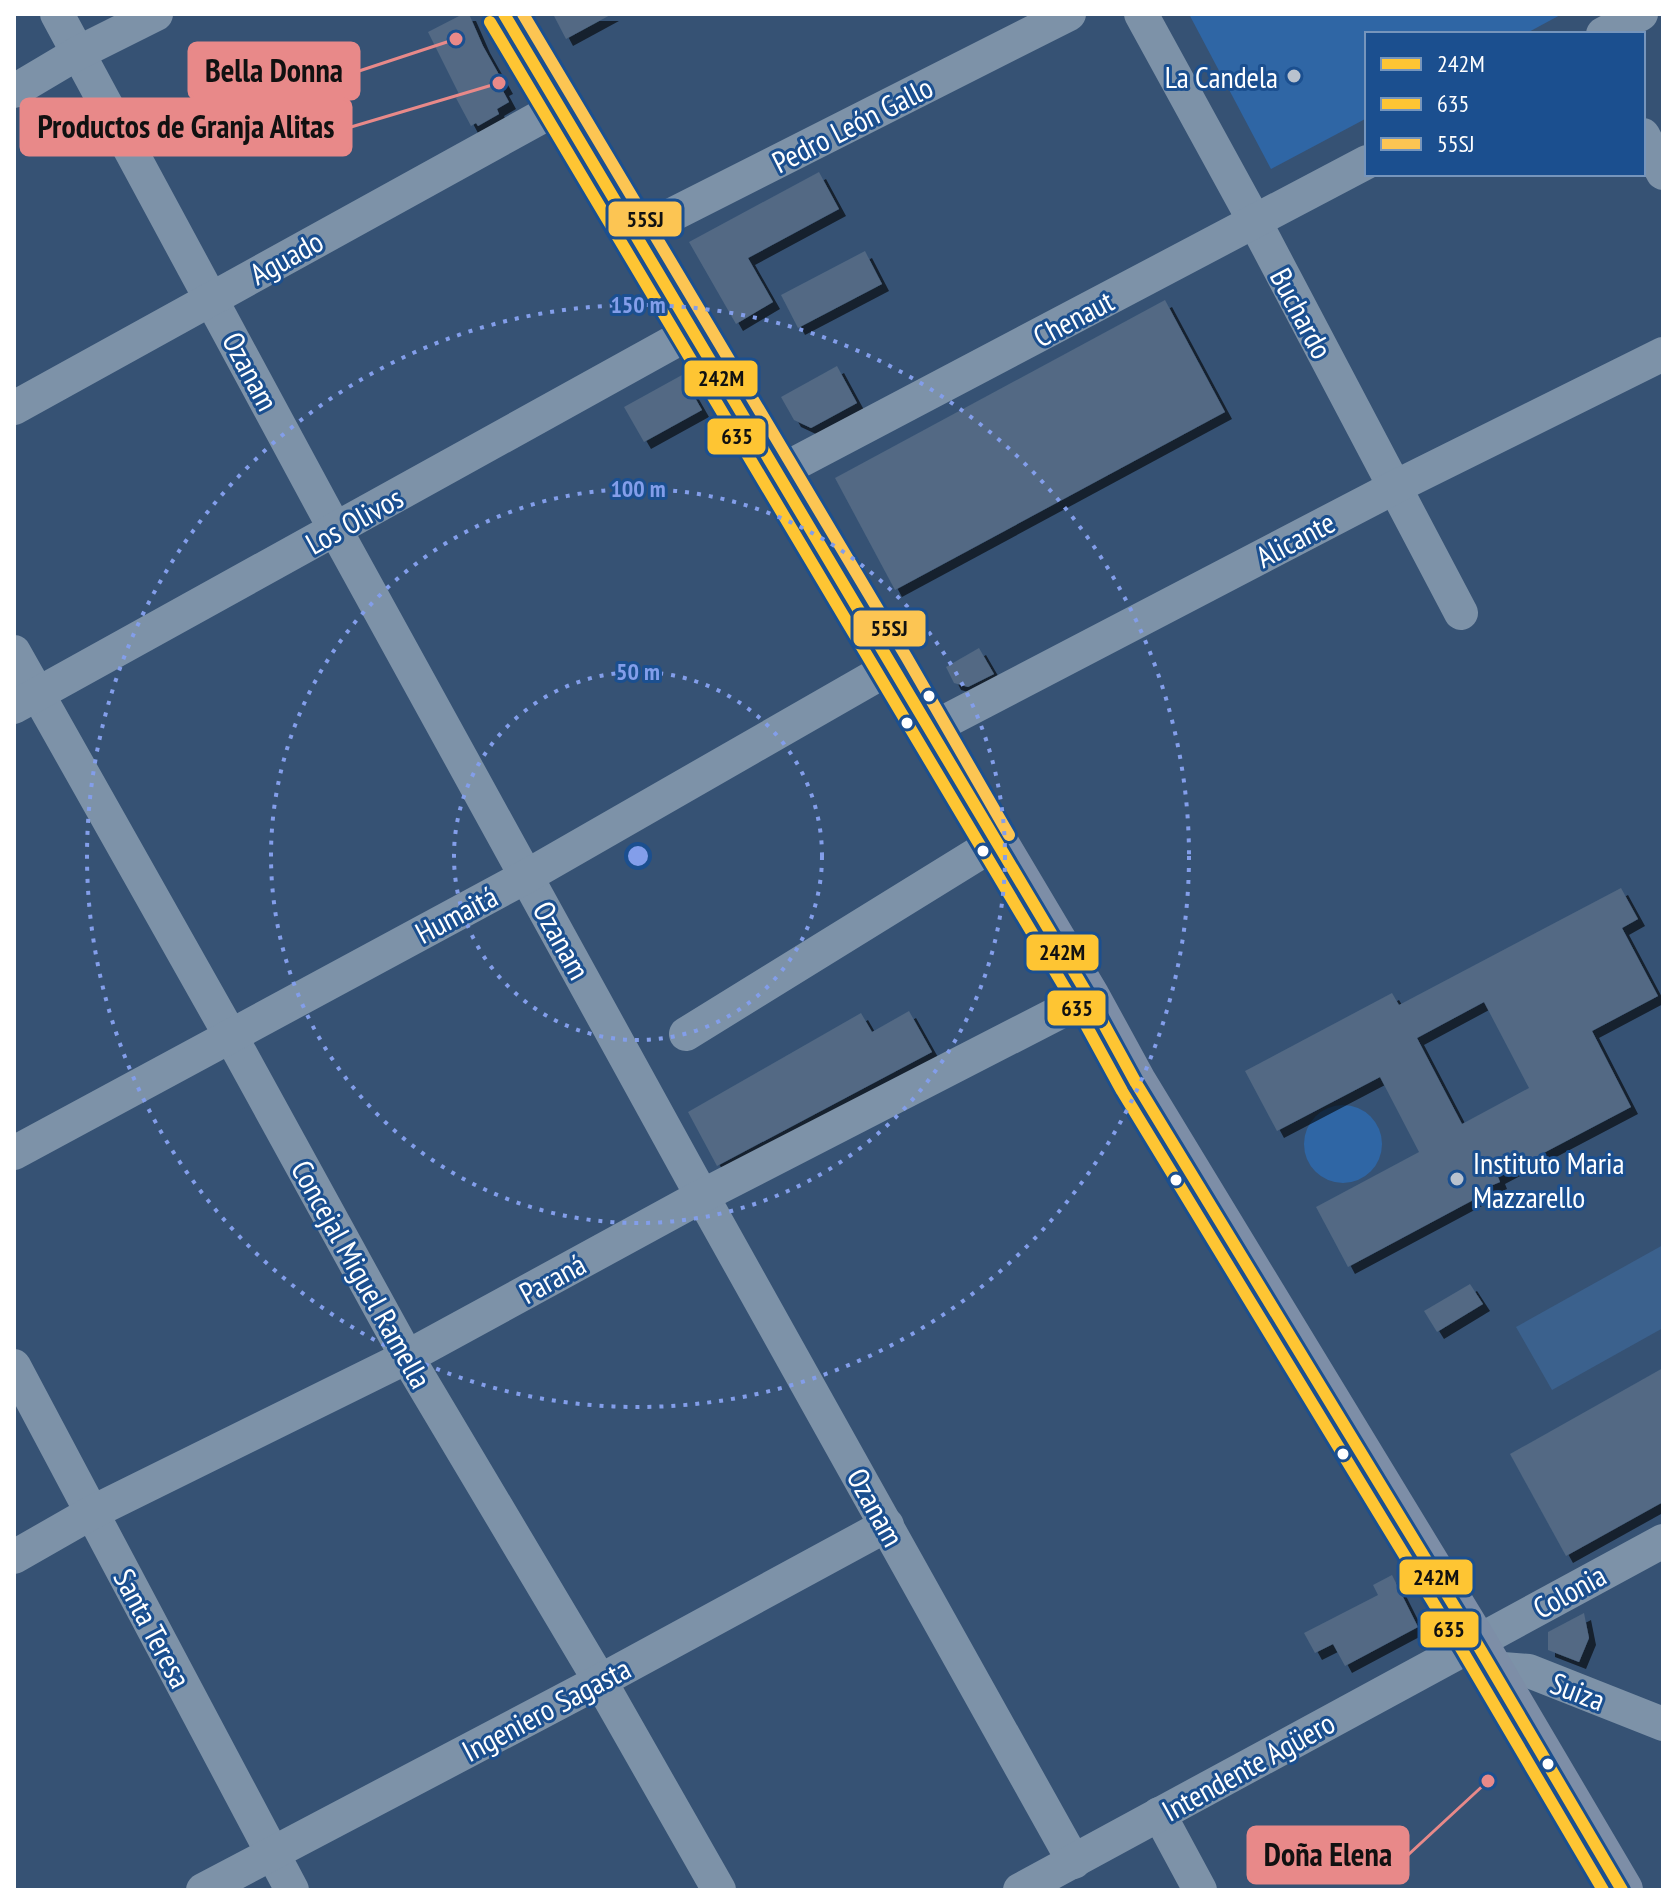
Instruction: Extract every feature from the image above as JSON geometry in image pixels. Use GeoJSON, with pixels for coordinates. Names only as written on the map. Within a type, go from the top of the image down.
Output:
{"type":"FeatureCollection","features":[{"type":"Feature","properties":{"kind":"main road"},"geometry":{"type":"LineString","coordinates":[[504,14],[1089,997],[1136,1083],[1622,1890]]}},
{"type":"Feature","properties":{"kind":"street","name":"Ozanam"},"geometry":{"type":"LineString","coordinates":[[57,14],[336,531],[1074,1862]]}},
{"type":"Feature","properties":{"kind":"street"},"geometry":{"type":"LineString","coordinates":[[14,91],[78,53],[156,14]]}},
{"type":"Feature","properties":{"kind":"street","name":"Pedro León Gallo"},"geometry":{"type":"LineString","coordinates":[[634,234],[1069,14]]}},
{"type":"Feature","properties":{"kind":"street","name":"Buchardo"},"geometry":{"type":"LineString","coordinates":[[1141,14],[1255,222],[1461,613]]}},
{"type":"Feature","properties":{"kind":"street"},"geometry":{"type":"LineString","coordinates":[[1607,32],[1641,14]]}},
{"type":"Feature","properties":{"kind":"street","name":"Aguado"},"geometry":{"type":"LineString","coordinates":[[14,408],[559,107]]}},
{"type":"Feature","properties":{"kind":"street"},"geometry":{"type":"LineString","coordinates":[[1645,139],[1663,173]]}},
{"type":"Feature","properties":{"kind":"street","name":"Chenaut"},"geometry":{"type":"LineString","coordinates":[[777,473],[1365,163]]}},
{"type":"Feature","properties":{"kind":"street","name":"Los Olivos"},"geometry":{"type":"LineString","coordinates":[[26,701],[693,331]]}},
{"type":"Feature","properties":{"kind":"street","name":"Alicante"},"geometry":{"type":"LineString","coordinates":[[929,730],[1395,487],[1663,354]]}},
{"type":"Feature","properties":{"kind":"street","name":"Concejal Miguel Ramella"},"geometry":{"type":"LineString","coordinates":[[14,652],[26,701],[230,1035],[407,1357],[600,1681],[719,1890]]}},
{"type":"Feature","properties":{"kind":"street","name":"Humaitá"},"geometry":{"type":"LineString","coordinates":[[14,1153],[527,876],[893,666]]}},
{"type":"Feature","properties":{"kind":"street"},"geometry":{"type":"LineString","coordinates":[[686,1034],[995,843]]}},
{"type":"Feature","properties":{"kind":"street","name":"Paraná"},"geometry":{"type":"LineString","coordinates":[[14,1557],[91,1513],[407,1357],[702,1196],[1089,997]]}},
{"type":"Feature","properties":{"kind":"street","name":"Santa Teresa"},"geometry":{"type":"LineString","coordinates":[[14,1366],[292,1890]]}},
{"type":"Feature","properties":{"kind":"street","name":"Ingeniero Sagasta"},"geometry":{"type":"LineString","coordinates":[[203,1890],[600,1681],[887,1525]]}},
{"type":"Feature","properties":{"kind":"street","name":"Colonia"},"geometry":{"type":"LineString","coordinates":[[1483,1655],[1663,1541]]}},
{"type":"Feature","properties":{"kind":"street","name":"Suiza"},"geometry":{"type":"LineString","coordinates":[[1483,1655],[1663,1724]]}},
{"type":"Feature","properties":{"kind":"street","name":"Intendente Agüero"},"geometry":{"type":"LineString","coordinates":[[1020,1890],[1159,1814],[1483,1655]]}},
{"type":"Feature","properties":{"kind":"street"},"geometry":{"type":"LineString","coordinates":[[1159,1814],[1200,1890]]}},
{"type":"Feature","properties":{"kind":"shaded area","name":"La Candela"},"geometry":{"type":"Polygon","coordinates":[[[1189,14],[1562,14],[1529,32],[1365,32],[1365,119],[1271,169],[1189,14]]]}},
{"type":"Feature","properties":{"kind":"shaded area"},"geometry":{"type":"Polygon","coordinates":[[[1335,1105],[1351,1105],[1365,1111],[1376,1122],[1382,1144],[1376,1166],[1365,1177],[1351,1183],[1335,1183],[1321,1177],[1310,1166],[1304,1152],[1304,1136],[1310,1122],[1321,1111],[1335,1105]]]}},
{"type":"Feature","properties":{"kind":"shaded area"},"geometry":{"type":"Polygon","coordinates":[[[1663,1245],[1663,1328],[1552,1390],[1516,1327],[1663,1245]]]}},
{"type":"Feature","properties":{"kind":"building"},"geometry":{"type":"Polygon","coordinates":[[[463,14],[469,14],[506,87],[502,89],[509,102],[497,109],[499,114],[478,126],[476,123],[471,126],[456,98],[460,96],[428,32],[463,14]]]}},
{"type":"Feature","properties":{"kind":"building"},"geometry":{"type":"Polygon","coordinates":[[[553,14],[612,14],[566,39],[553,14]]]}},
{"type":"Feature","properties":{"kind":"building"},"geometry":{"type":"Polygon","coordinates":[[[819,172],[839,209],[748,258],[773,302],[736,324],[689,242],[819,172]]]}},
{"type":"Feature","properties":{"kind":"building"},"geometry":{"type":"Polygon","coordinates":[[[865,251],[882,284],[798,328],[781,295],[865,251]]]}},
{"type":"Feature","properties":{"kind":"building"},"geometry":{"type":"Polygon","coordinates":[[[1165,300],[1225,412],[895,590],[835,478],[1165,300]]]}},
{"type":"Feature","properties":{"kind":"building"},"geometry":{"type":"Polygon","coordinates":[[[837,366],[857,403],[811,428],[794,420],[781,397],[837,366]]]}},
{"type":"Feature","properties":{"kind":"building"},"geometry":{"type":"Polygon","coordinates":[[[682,375],[702,410],[644,442],[624,407],[682,375]]]}},
{"type":"Feature","properties":{"kind":"building"},"geometry":{"type":"Polygon","coordinates":[[[979,648],[994,674],[968,687],[954,683],[946,667],[979,648]]]}},
{"type":"Feature","properties":{"kind":"building"},"geometry":{"type":"Polygon","coordinates":[[[1621,888],[1638,919],[1622,928],[1658,996],[1592,1031],[1631,1107],[1498,1177],[1500,1182],[1488,1187],[1490,1191],[1348,1267],[1316,1207],[1419,1152],[1380,1077],[1277,1131],[1245,1071],[1392,993],[1399,1005],[1621,888]],[[1484,1002],[1417,1038],[1462,1124],[1529,1088],[1484,1002]]]}},
{"type":"Feature","properties":{"kind":"building"},"geometry":{"type":"Polygon","coordinates":[[[909,1011],[932,1052],[717,1166],[688,1112],[861,1013],[872,1032],[909,1011]]]}},
{"type":"Feature","properties":{"kind":"building"},"geometry":{"type":"Polygon","coordinates":[[[1470,1284],[1483,1304],[1437,1332],[1424,1311],[1470,1284]]]}},
{"type":"Feature","properties":{"kind":"building"},"geometry":{"type":"Polygon","coordinates":[[[1663,1368],[1663,1502],[1566,1556],[1510,1454],[1663,1368]]]}},
{"type":"Feature","properties":{"kind":"building"},"geometry":{"type":"Polygon","coordinates":[[[1392,1575],[1418,1627],[1345,1666],[1333,1644],[1315,1653],[1304,1633],[1378,1595],[1373,1585],[1392,1575]]]}},
{"type":"Feature","properties":{"kind":"building"},"geometry":{"type":"Polygon","coordinates":[[[1584,1613],[1589,1638],[1579,1662],[1548,1650],[1548,1632],[1584,1613]]]}},
{"type":"Feature","properties":{"kind":"transit line","name":"242M"},"geometry":{"type":"LineString","coordinates":[[504,14],[1089,997],[1136,1083],[1476,1642],[1622,1890]]}},
{"type":"Feature","properties":{"kind":"transit line","name":"55SJ"},"geometry":{"type":"LineString","coordinates":[[523,14],[1009,835]]}},
{"type":"Feature","properties":{"kind":"transit line","name":"635"},"geometry":{"type":"LineString","coordinates":[[490,22],[1075,1005],[1122,1091],[1462,1650],[1603,1890]]}},
{"type":"Feature","properties":{"kind":"place","name":"Bella Donna"},"geometry":{"type":"Point","coordinates":[456,39]}},
{"type":"Feature","properties":{"kind":"place","name":"La Candela"},"geometry":{"type":"Point","coordinates":[1294,76]}},
{"type":"Feature","properties":{"kind":"place","name":"Productos de Granja Alitas"},"geometry":{"type":"Point","coordinates":[499,83]}},
{"type":"Feature","properties":{"kind":"place","name":"Instituto Maria Mazzarello"},"geometry":{"type":"Point","coordinates":[1457,1179]}},
{"type":"Feature","properties":{"kind":"place","name":"Doña Elena"},"geometry":{"type":"Point","coordinates":[1488,1781]}}]}
